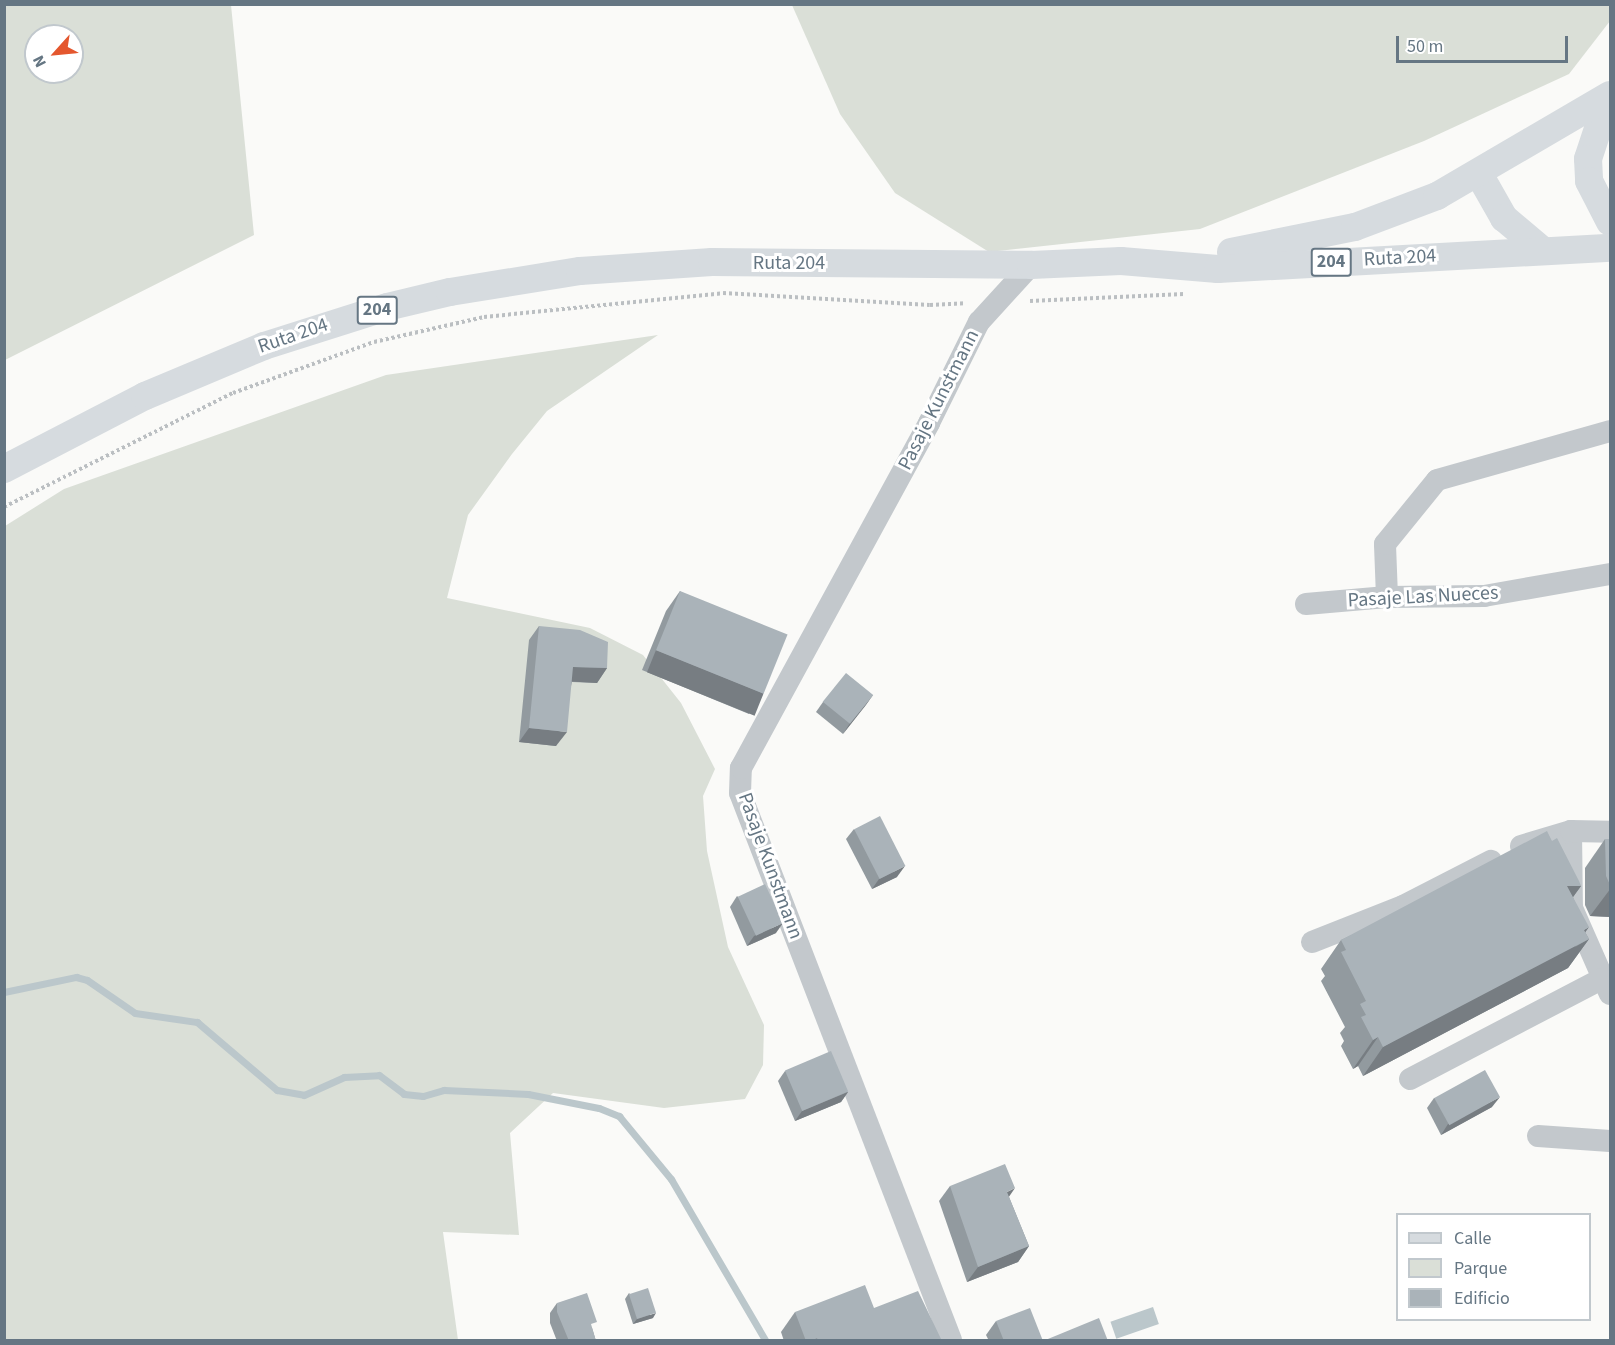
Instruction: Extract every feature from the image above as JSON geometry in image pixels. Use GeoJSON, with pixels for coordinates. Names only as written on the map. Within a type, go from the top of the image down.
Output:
{"type":"FeatureCollection","features":[{"type":"Feature","properties":{"kind":"main road"},"geometry":{"type":"LineString","coordinates":[[1120,261],[1247,251],[1355,227],[1437,196],[1479,174],[1609,96]]}},
{"type":"Feature","properties":{"kind":"main road"},"geometry":{"type":"LineString","coordinates":[[1609,96],[1588,159],[1590,181],[1611,222]]}},
{"type":"Feature","properties":{"kind":"main road"},"geometry":{"type":"LineString","coordinates":[[1479,174],[1504,218],[1542,250]]}},
{"type":"Feature","properties":{"kind":"main road","name":"Ruta 204"},"geometry":{"type":"LineString","coordinates":[[4,469],[204,369],[325,325],[450,292],[580,271],[646,265],[1031,265],[1120,261],[1218,268],[1611,248]]}},
{"type":"Feature","properties":{"kind":"street","name":"Pasaje Kunstmann"},"geometry":{"type":"LineString","coordinates":[[951,1341],[740,793],[741,768],[924,434],[979,322],[1031,265]]}},
{"type":"Feature","properties":{"kind":"street"},"geometry":{"type":"LineString","coordinates":[[1387,597],[1385,544],[1437,480],[1518,454],[1611,431]]}},
{"type":"Feature","properties":{"kind":"street","name":"Pasaje Las Nueces"},"geometry":{"type":"LineString","coordinates":[[1306,604],[1387,597],[1484,596],[1611,574]]}},
{"type":"Feature","properties":{"kind":"street"},"geometry":{"type":"LineString","coordinates":[[1410,1079],[1606,986],[1572,908],[1571,831]]}},
{"type":"Feature","properties":{"kind":"street"},"geometry":{"type":"LineString","coordinates":[[1312,942],[1403,906],[1522,845],[1571,831],[1611,832]]}},
{"type":"Feature","properties":{"kind":"street"},"geometry":{"type":"LineString","coordinates":[[1539,1136],[1611,1140]]}},
{"type":"Feature","properties":{"kind":"path"},"geometry":{"type":"LineString","coordinates":[[4,507],[233,393],[374,342],[484,318],[723,293],[930,305],[1197,293]]}},
{"type":"Feature","properties":{"kind":"green space"},"geometry":{"type":"Polygon","coordinates":[[[5,4],[231,5],[254,235],[5,360],[5,4]]]}},
{"type":"Feature","properties":{"kind":"green space"},"geometry":{"type":"Polygon","coordinates":[[[1610,4],[1610,21],[1569,74],[1424,141],[1200,229],[989,252],[895,193],[840,114],[792,5],[1610,4]]]}},
{"type":"Feature","properties":{"kind":"green space"},"geometry":{"type":"Polygon","coordinates":[[[658,335],[547,411],[512,454],[468,515],[447,598],[590,628],[643,655],[681,703],[715,769],[703,796],[707,851],[728,947],[764,1025],[763,1065],[745,1099],[664,1108],[553,1093],[510,1133],[519,1235],[443,1232],[458,1340],[5,1340],[5,526],[64,489],[386,375],[658,335]]]}},
{"type":"Feature","properties":{"kind":"shaded area"},"geometry":{"type":"Polygon","coordinates":[[[1153,1307],[1159,1324],[1116,1339],[1110,1322],[1153,1307]]]}},
{"type":"Feature","properties":{"kind":"building"},"geometry":{"type":"Polygon","coordinates":[[[680,591],[788,634],[764,694],[656,650],[680,591]]]}},
{"type":"Feature","properties":{"kind":"building"},"geometry":{"type":"Polygon","coordinates":[[[539,626],[580,630],[608,642],[607,668],[573,667],[567,732],[529,728],[539,626]]]}},
{"type":"Feature","properties":{"kind":"building"},"geometry":{"type":"Polygon","coordinates":[[[846,673],[873,695],[850,724],[823,702],[846,673]]]}},
{"type":"Feature","properties":{"kind":"building"},"geometry":{"type":"Polygon","coordinates":[[[880,816],[905,866],[880,879],[854,829],[880,816]]]}},
{"type":"Feature","properties":{"kind":"building"},"geometry":{"type":"Polygon","coordinates":[[[1547,831],[1552,841],[1557,838],[1581,886],[1567,886],[1589,927],[1584,930],[1589,939],[1383,1047],[1378,1037],[1373,1040],[1361,1017],[1366,1015],[1360,1004],[1366,1001],[1341,952],[1346,950],[1341,940],[1547,831]]]}},
{"type":"Feature","properties":{"kind":"building"},"geometry":{"type":"Polygon","coordinates":[[[1605,839],[1611,839],[1611,887],[1606,876],[1605,839]]]}},
{"type":"Feature","properties":{"kind":"building"},"geometry":{"type":"Polygon","coordinates":[[[765,884],[783,923],[756,936],[738,897],[765,884]]]}},
{"type":"Feature","properties":{"kind":"building"},"geometry":{"type":"Polygon","coordinates":[[[831,1051],[848,1092],[802,1111],[785,1071],[831,1051]]]}},
{"type":"Feature","properties":{"kind":"building"},"geometry":{"type":"Polygon","coordinates":[[[1485,1070],[1500,1097],[1449,1125],[1434,1098],[1485,1070]]]}},
{"type":"Feature","properties":{"kind":"building"},"geometry":{"type":"Polygon","coordinates":[[[1005,1164],[1015,1188],[1007,1192],[1029,1246],[978,1267],[950,1186],[1005,1164]]]}},
{"type":"Feature","properties":{"kind":"building"},"geometry":{"type":"Polygon","coordinates":[[[865,1285],[874,1308],[918,1291],[942,1341],[818,1341],[817,1338],[806,1341],[795,1312],[865,1285]]]}},
{"type":"Feature","properties":{"kind":"building"},"geometry":{"type":"Polygon","coordinates":[[[648,1288],[656,1313],[637,1319],[629,1294],[648,1288]]]}},
{"type":"Feature","properties":{"kind":"building"},"geometry":{"type":"Polygon","coordinates":[[[587,1293],[597,1322],[591,1324],[596,1341],[569,1341],[557,1312],[557,1303],[587,1293]]]}},
{"type":"Feature","properties":{"kind":"building"},"geometry":{"type":"Polygon","coordinates":[[[1030,1308],[1043,1341],[1004,1341],[996,1321],[1030,1308]]]}},
{"type":"Feature","properties":{"kind":"building"},"geometry":{"type":"Polygon","coordinates":[[[1099,1318],[1108,1341],[1043,1341],[1099,1318]]]}},
{"type":"Feature","properties":{"kind":"waterway"},"geometry":{"type":"LineString","coordinates":[[4,992],[76,977],[87,980],[135,1013],[197,1022],[277,1090],[304,1095],[344,1077],[379,1075],[404,1094],[423,1096],[444,1090],[528,1094],[599,1108],[619,1116],[671,1179],[765,1340]]}}]}
